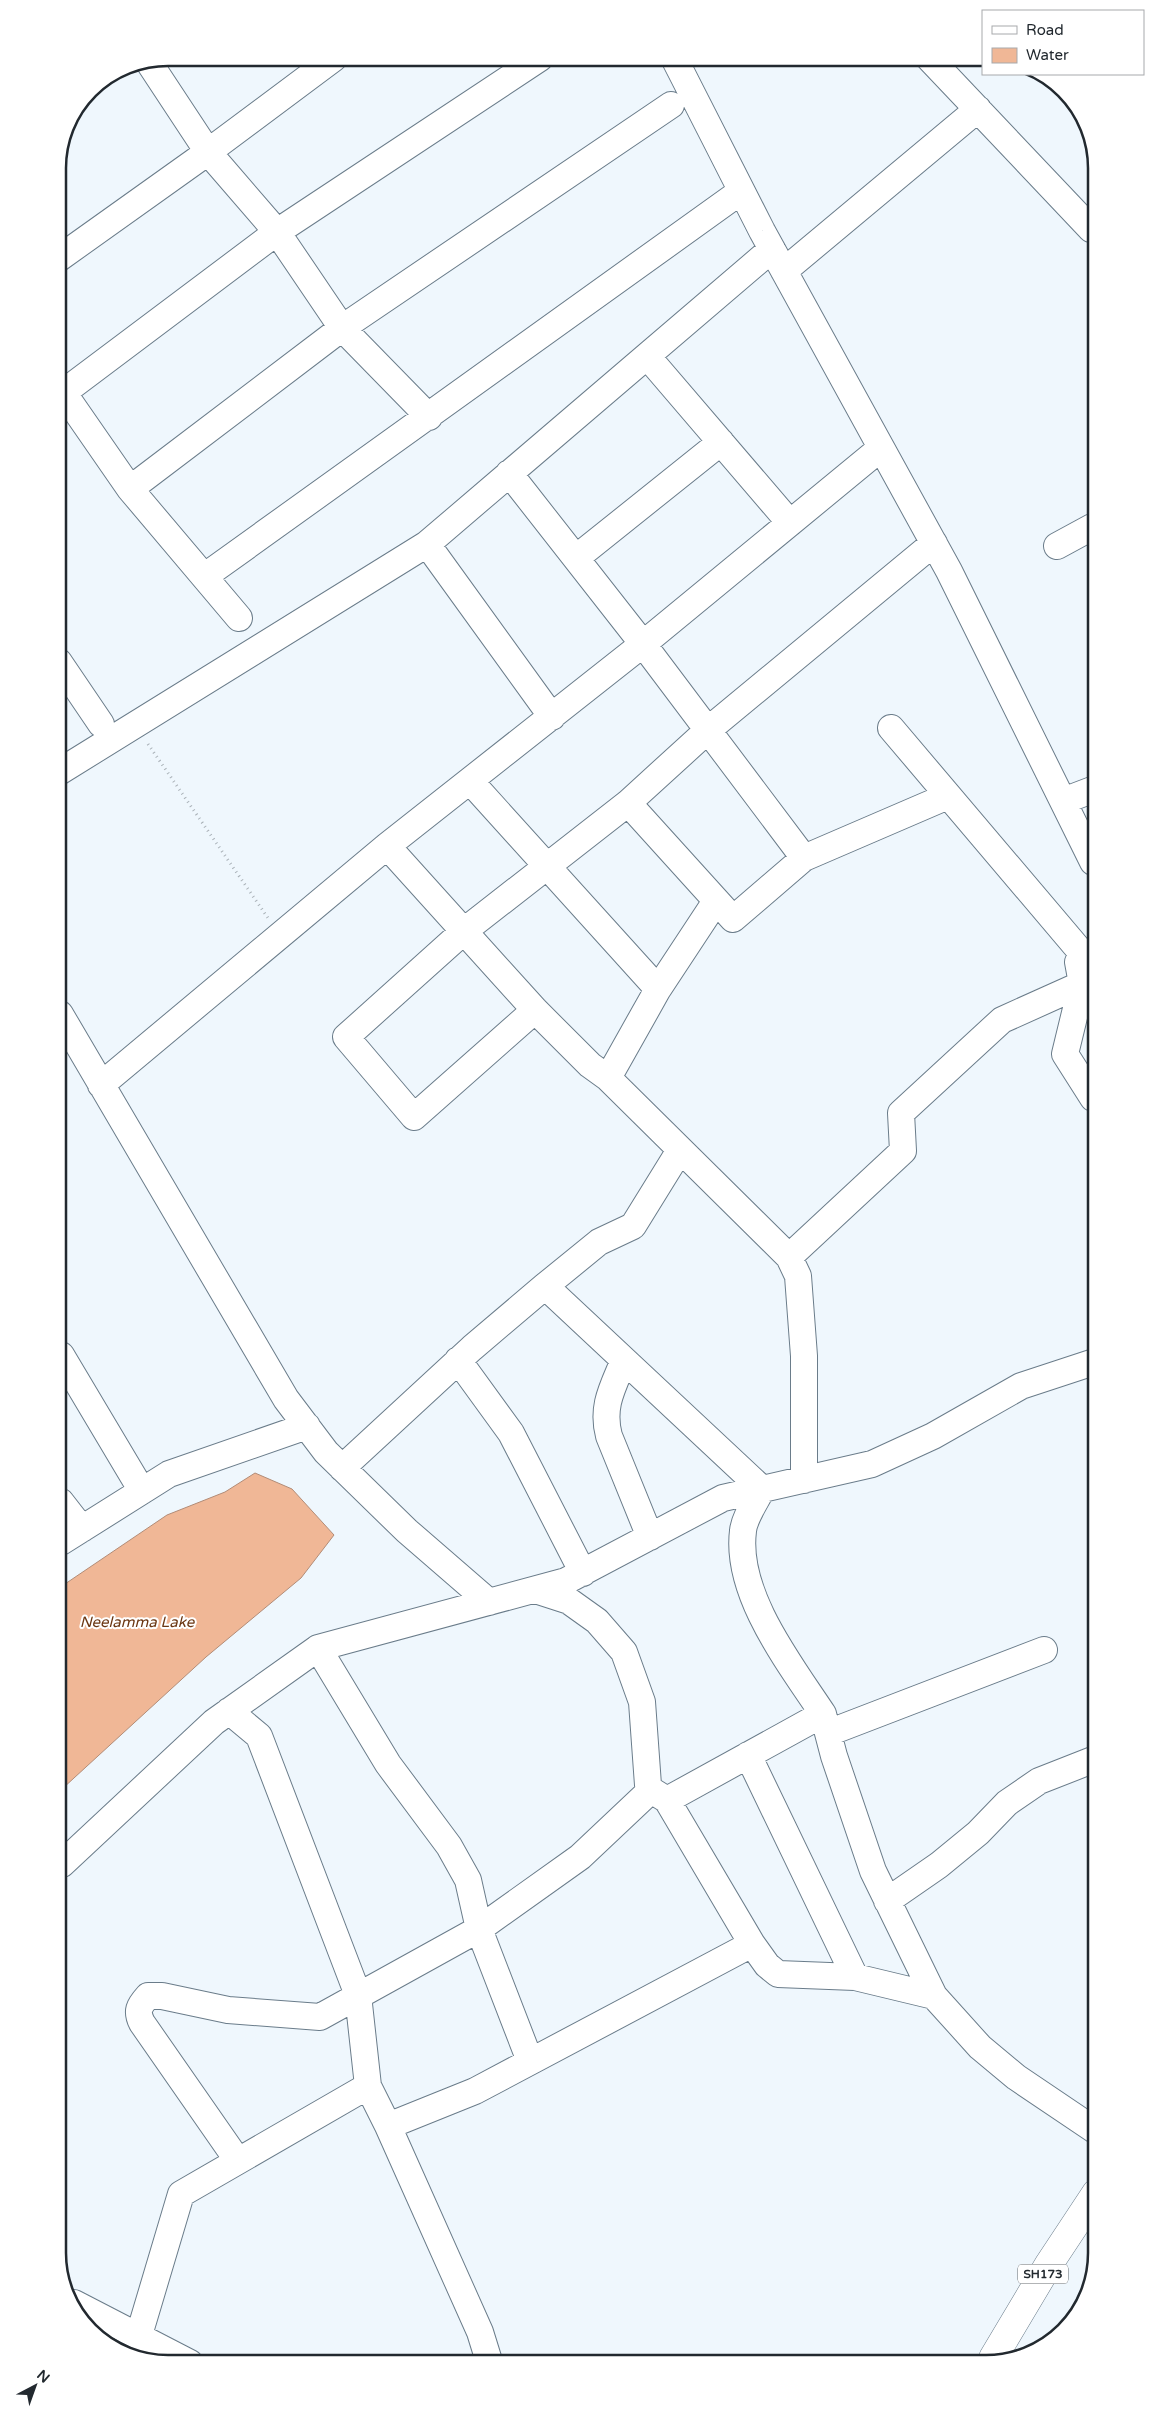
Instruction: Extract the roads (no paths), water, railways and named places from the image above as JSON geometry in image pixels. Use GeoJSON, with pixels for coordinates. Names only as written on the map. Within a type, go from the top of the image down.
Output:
{"type":"FeatureCollection","features":[{"type":"Feature","properties":{"kind":"main road","name":"SH173"},"geometry":{"type":"LineString","coordinates":[[995,2354],[1049,2264],[1088,2205]]}},
{"type":"Feature","properties":{"kind":"street"},"geometry":{"type":"LineString","coordinates":[[66,253],[208,152],[323,66]]}},
{"type":"Feature","properties":{"kind":"street"},"geometry":{"type":"LineString","coordinates":[[66,384],[277,232],[528,66]]}},
{"type":"Feature","properties":{"kind":"street"},"geometry":{"type":"LineString","coordinates":[[678,66],[778,260],[934,543],[1088,852]]}},
{"type":"Feature","properties":{"kind":"street"},"geometry":{"type":"LineString","coordinates":[[945,66],[978,109],[1088,225]]}},
{"type":"Feature","properties":{"kind":"street"},"geometry":{"type":"LineString","coordinates":[[152,67],[208,152],[277,232],[342,328],[429,417]]}},
{"type":"Feature","properties":{"kind":"street"},"geometry":{"type":"LineString","coordinates":[[130,490],[342,328],[671,105]]}},
{"type":"Feature","properties":{"kind":"street"},"geometry":{"type":"LineString","coordinates":[[66,768],[427,544],[647,356],[978,109]]}},
{"type":"Feature","properties":{"kind":"street"},"geometry":{"type":"LineString","coordinates":[[205,576],[733,197]]}},
{"type":"Feature","properties":{"kind":"street"},"geometry":{"type":"LineString","coordinates":[[647,356],[790,523]]}},
{"type":"Feature","properties":{"kind":"street"},"geometry":{"type":"LineString","coordinates":[[66,395],[130,490],[239,618]]}},
{"type":"Feature","properties":{"kind":"street"},"geometry":{"type":"LineString","coordinates":[[576,558],[721,442]]}},
{"type":"Feature","properties":{"kind":"street"},"geometry":{"type":"LineString","coordinates":[[102,1085],[387,846],[643,644],[881,448]]}},
{"type":"Feature","properties":{"kind":"street"},"geometry":{"type":"LineString","coordinates":[[509,473],[643,644],[804,858]]}},
{"type":"Feature","properties":{"kind":"street"},"geometry":{"type":"LineString","coordinates":[[1057,546],[1088,529]]}},
{"type":"Feature","properties":{"kind":"street"},"geometry":{"type":"LineString","coordinates":[[535,1010],[414,1117],[346,1037],[464,931],[628,804],[708,730],[934,543]]}},
{"type":"Feature","properties":{"kind":"street"},"geometry":{"type":"LineString","coordinates":[[427,544],[552,717]]}},
{"type":"Feature","properties":{"kind":"street"},"geometry":{"type":"LineString","coordinates":[[66,672],[101,724]]}},
{"type":"Feature","properties":{"kind":"street"},"geometry":{"type":"LineString","coordinates":[[890,728],[1088,954]]}},
{"type":"Feature","properties":{"kind":"street"},"geometry":{"type":"LineString","coordinates":[[470,781],[658,989]]}},
{"type":"Feature","properties":{"kind":"street"},"geometry":{"type":"LineString","coordinates":[[1063,801],[1088,792]]}},
{"type":"Feature","properties":{"kind":"street"},"geometry":{"type":"LineString","coordinates":[[628,804],[732,919],[804,858],[948,796]]}},
{"type":"Feature","properties":{"kind":"street"},"geometry":{"type":"LineString","coordinates":[[387,846],[535,1010],[590,1065],[608,1078],[789,1257],[798,1276],[804,1356],[804,1480]]}},
{"type":"Feature","properties":{"kind":"street"},"geometry":{"type":"LineString","coordinates":[[608,1078],[658,989],[716,901]]}},
{"type":"Feature","properties":{"kind":"street"},"geometry":{"type":"LineString","coordinates":[[1088,957],[1078,962],[1082,984],[1065,1054],[1088,1090]]}},
{"type":"Feature","properties":{"kind":"street"},"geometry":{"type":"LineString","coordinates":[[789,1257],[903,1151],[902,1113],[1002,1020],[1082,984]]}},
{"type":"Feature","properties":{"kind":"street"},"geometry":{"type":"LineString","coordinates":[[66,1024],[286,1399],[326,1452],[408,1532],[489,1602]]}},
{"type":"Feature","properties":{"kind":"street"},"geometry":{"type":"LineString","coordinates":[[342,1468],[458,1360],[545,1286],[599,1242],[633,1226],[680,1150]]}},
{"type":"Feature","properties":{"kind":"street"},"geometry":{"type":"LineString","coordinates":[[545,1286],[762,1489]]}},
{"type":"Feature","properties":{"kind":"street"},"geometry":{"type":"LineString","coordinates":[[458,1360],[511,1433],[583,1573]]}},
{"type":"Feature","properties":{"kind":"street"},"geometry":{"type":"LineString","coordinates":[[624,1360],[607,1402],[605,1421],[609,1436],[650,1537]]}},
{"type":"Feature","properties":{"kind":"street"},"geometry":{"type":"LineString","coordinates":[[66,1363],[142,1491]]}},
{"type":"Feature","properties":{"kind":"street"},"geometry":{"type":"LineString","coordinates":[[66,1860],[214,1722],[318,1648],[566,1582],[723,1498],[872,1464],[933,1436],[1021,1386],[1088,1364]]}},
{"type":"Feature","properties":{"kind":"street"},"geometry":{"type":"LineString","coordinates":[[66,1517],[72,1535],[169,1474],[307,1426]]}},
{"type":"Feature","properties":{"kind":"street"},"geometry":{"type":"LineString","coordinates":[[762,1489],[742,1530],[743,1565],[756,1603],[786,1658],[826,1724],[834,1756],[873,1871],[934,1996],[980,2047],[1016,2077],[1088,2126]]}},
{"type":"Feature","properties":{"kind":"street"},"geometry":{"type":"LineString","coordinates":[[535,1590],[570,1601],[597,1621],[624,1652],[642,1702],[646,1769],[659,1795],[767,1965],[778,1974],[855,1976],[934,1996]]}},
{"type":"Feature","properties":{"kind":"street"},"geometry":{"type":"LineString","coordinates":[[318,1648],[388,1764],[454,1854],[468,1880],[479,1929],[530,2061]]}},
{"type":"Feature","properties":{"kind":"street"},"geometry":{"type":"LineString","coordinates":[[238,2161],[142,2024],[137,2014],[140,2005],[148,1996],[162,1996],[228,2010],[320,2017],[479,1929],[580,1857],[659,1795],[748,1754],[826,1724],[1044,1650]]}},
{"type":"Feature","properties":{"kind":"street"},"geometry":{"type":"LineString","coordinates":[[229,1711],[259,1736],[358,1995],[368,2086],[388,2126],[480,2332],[487,2355]]}},
{"type":"Feature","properties":{"kind":"street"},"geometry":{"type":"LineString","coordinates":[[748,1754],[855,1976]]}},
{"type":"Feature","properties":{"kind":"street"},"geometry":{"type":"LineString","coordinates":[[887,1902],[939,1865],[978,1833],[1015,1797],[1039,1781],[1088,1762]]}},
{"type":"Feature","properties":{"kind":"street"},"geometry":{"type":"LineString","coordinates":[[388,2126],[475,2091],[752,1944]]}},
{"type":"Feature","properties":{"kind":"street"},"geometry":{"type":"LineString","coordinates":[[139,2335],[181,2194],[368,2086]]}},
{"type":"Feature","properties":{"kind":"street"},"geometry":{"type":"LineString","coordinates":[[82,2307],[139,2335],[160,2355]]}},
{"type":"Feature","properties":{"kind":"water","name":"Neelamma Lake"},"geometry":{"type":"Polygon","coordinates":[[[255,1473],[292,1489],[334,1535],[301,1578],[206,1657],[66,1785],[66,1583],[167,1515],[225,1492],[255,1473]]]}}]}
